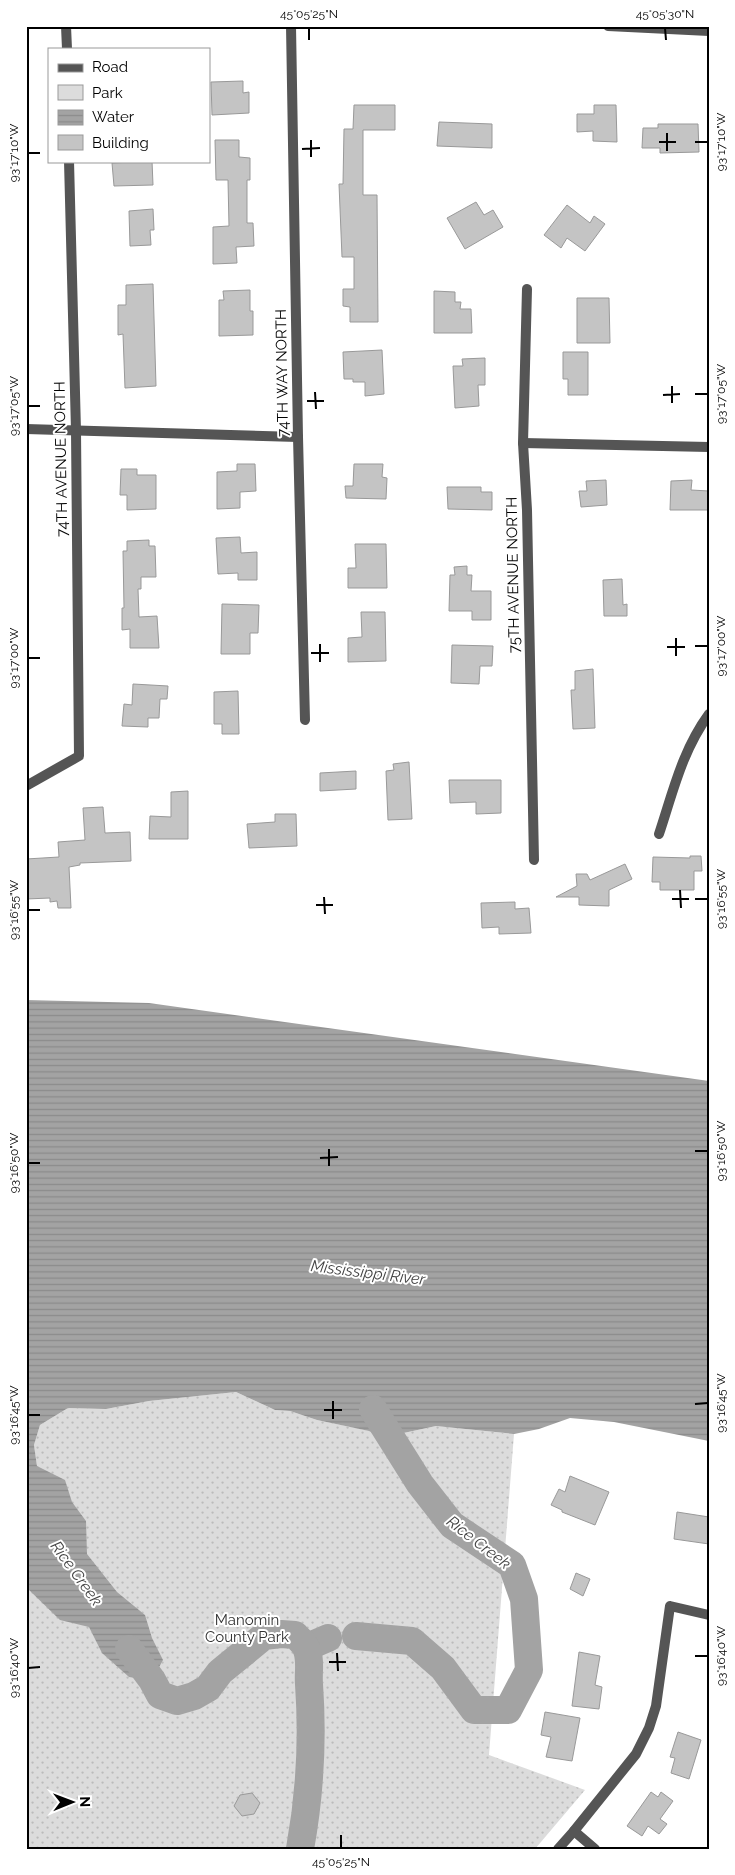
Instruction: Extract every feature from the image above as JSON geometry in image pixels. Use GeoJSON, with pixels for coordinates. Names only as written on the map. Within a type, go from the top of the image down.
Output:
{"type":"FeatureCollection","features":[{"type":"Feature","properties":{"kind":"street"},"geometry":{"type":"LineString","coordinates":[[66,26],[67,48]]}},
{"type":"Feature","properties":{"kind":"street","name":"74TH WAY NORTH"},"geometry":{"type":"LineString","coordinates":[[291,26],[305,720]]}},
{"type":"Feature","properties":{"kind":"street"},"geometry":{"type":"LineString","coordinates":[[608,26],[709,30]]}},
{"type":"Feature","properties":{"kind":"street","name":"74TH AVENUE NORTH"},"geometry":{"type":"LineString","coordinates":[[26,786],[79,756],[76,431],[69,162]]}},
{"type":"Feature","properties":{"kind":"street","name":"75TH AVENUE NORTH"},"geometry":{"type":"LineString","coordinates":[[527,289],[523,443],[527,510],[534,860]]}},
{"type":"Feature","properties":{"kind":"street"},"geometry":{"type":"LineString","coordinates":[[26,430],[298,436]]}},
{"type":"Feature","properties":{"kind":"street"},"geometry":{"type":"LineString","coordinates":[[523,443],[709,447]]}},
{"type":"Feature","properties":{"kind":"street"},"geometry":{"type":"LineString","coordinates":[[659,834],[683,759],[695,733],[709,714]]}},
{"type":"Feature","properties":{"kind":"street"},"geometry":{"type":"LineString","coordinates":[[558,1849],[636,1754],[649,1728],[656,1706],[670,1606],[709,1615]]}},
{"type":"Feature","properties":{"kind":"street"},"geometry":{"type":"LineString","coordinates":[[574,1831],[595,1849]]}},
{"type":"Feature","properties":{"kind":"green space","name":"Manomin County Park"},"geometry":{"type":"Polygon","coordinates":[[[236,1392],[275,1410],[290,1411],[317,1420],[370,1431],[391,1441],[399,1434],[436,1426],[514,1434],[489,1755],[585,1790],[535,1849],[26,1849],[26,1474],[37,1466],[34,1445],[40,1425],[68,1408],[106,1409],[149,1401],[236,1392]]]}},
{"type":"Feature","properties":{"kind":"water","name":"Mississippi River"},"geometry":{"type":"Polygon","coordinates":[[[26,1000],[149,1003],[709,1081],[709,1441],[614,1422],[570,1418],[539,1429],[514,1434],[436,1426],[399,1434],[391,1441],[369,1431],[317,1420],[290,1411],[275,1410],[236,1392],[149,1401],[106,1409],[68,1408],[40,1425],[34,1445],[37,1466],[65,1480],[72,1502],[86,1521],[87,1554],[117,1592],[145,1615],[152,1638],[163,1660],[152,1680],[129,1677],[102,1653],[89,1627],[60,1620],[26,1587],[26,1000]]]}},
{"type":"Feature","properties":{"kind":"building"},"geometry":{"type":"Polygon","coordinates":[[[243,81],[243,93],[249,92],[249,113],[212,115],[211,82],[243,81]]]}},
{"type":"Feature","properties":{"kind":"building"},"geometry":{"type":"Polygon","coordinates":[[[354,105],[395,105],[395,130],[363,130],[363,195],[377,195],[378,322],[350,322],[350,307],[343,306],[343,289],[354,289],[354,257],[342,257],[339,184],[343,184],[344,129],[353,129],[354,105]]]}},
{"type":"Feature","properties":{"kind":"building"},"geometry":{"type":"Polygon","coordinates":[[[594,105],[616,105],[617,142],[593,141],[593,131],[577,132],[577,114],[594,114],[594,105]]]}},
{"type":"Feature","properties":{"kind":"building"},"geometry":{"type":"Polygon","coordinates":[[[439,122],[492,124],[492,148],[437,146],[439,122]]]}},
{"type":"Feature","properties":{"kind":"building"},"geometry":{"type":"Polygon","coordinates":[[[658,124],[698,124],[699,152],[660,153],[660,148],[642,148],[643,128],[658,128],[658,124]]]}},
{"type":"Feature","properties":{"kind":"building"},"geometry":{"type":"Polygon","coordinates":[[[215,140],[239,140],[239,157],[250,158],[250,180],[247,180],[247,223],[253,223],[254,246],[236,247],[237,263],[213,264],[213,227],[229,226],[228,180],[216,180],[215,140]]]}},
{"type":"Feature","properties":{"kind":"building"},"geometry":{"type":"Polygon","coordinates":[[[152,162],[153,185],[114,186],[112,163],[152,162]]]}},
{"type":"Feature","properties":{"kind":"building"},"geometry":{"type":"Polygon","coordinates":[[[476,202],[484,215],[493,210],[503,227],[465,249],[447,218],[476,202]]]}},
{"type":"Feature","properties":{"kind":"building"},"geometry":{"type":"Polygon","coordinates":[[[567,205],[590,223],[594,216],[605,224],[585,251],[567,238],[561,248],[544,235],[567,205]]]}},
{"type":"Feature","properties":{"kind":"building"},"geometry":{"type":"Polygon","coordinates":[[[153,209],[154,230],[150,230],[151,245],[130,246],[129,211],[153,209]]]}},
{"type":"Feature","properties":{"kind":"building"},"geometry":{"type":"Polygon","coordinates":[[[153,284],[156,386],[125,388],[123,334],[118,335],[118,305],[126,305],[126,285],[153,284]]]}},
{"type":"Feature","properties":{"kind":"building"},"geometry":{"type":"Polygon","coordinates":[[[250,290],[250,311],[253,311],[253,335],[219,336],[219,300],[224,300],[223,291],[250,290]]]}},
{"type":"Feature","properties":{"kind":"building"},"geometry":{"type":"Polygon","coordinates":[[[434,291],[455,292],[455,302],[461,302],[460,309],[471,309],[472,333],[434,333],[434,291]]]}},
{"type":"Feature","properties":{"kind":"building"},"geometry":{"type":"Polygon","coordinates":[[[577,298],[609,298],[610,343],[577,343],[577,298]]]}},
{"type":"Feature","properties":{"kind":"building"},"geometry":{"type":"Polygon","coordinates":[[[382,350],[384,394],[365,396],[365,382],[353,382],[353,379],[344,379],[343,352],[382,350]]]}},
{"type":"Feature","properties":{"kind":"building"},"geometry":{"type":"Polygon","coordinates":[[[563,352],[588,352],[588,395],[568,395],[568,379],[563,379],[563,352]]]}},
{"type":"Feature","properties":{"kind":"building"},"geometry":{"type":"Polygon","coordinates":[[[485,358],[485,385],[478,385],[479,406],[455,408],[453,366],[463,366],[462,359],[485,358]]]}},
{"type":"Feature","properties":{"kind":"building"},"geometry":{"type":"Polygon","coordinates":[[[237,464],[255,464],[256,491],[240,492],[240,508],[217,509],[217,472],[237,471],[237,464]]]}},
{"type":"Feature","properties":{"kind":"building"},"geometry":{"type":"Polygon","coordinates":[[[354,464],[383,464],[382,477],[387,478],[386,499],[346,498],[345,486],[353,486],[354,464]]]}},
{"type":"Feature","properties":{"kind":"building"},"geometry":{"type":"Polygon","coordinates":[[[121,469],[137,469],[137,475],[156,475],[156,509],[127,510],[127,495],[120,495],[121,469]]]}},
{"type":"Feature","properties":{"kind":"building"},"geometry":{"type":"Polygon","coordinates":[[[606,480],[607,505],[581,507],[579,491],[587,491],[586,481],[606,480]]]}},
{"type":"Feature","properties":{"kind":"building"},"geometry":{"type":"Polygon","coordinates":[[[692,480],[691,490],[709,491],[708,510],[670,510],[671,481],[692,480]]]}},
{"type":"Feature","properties":{"kind":"building"},"geometry":{"type":"Polygon","coordinates":[[[447,487],[481,487],[481,492],[492,492],[492,510],[448,509],[447,487]]]}},
{"type":"Feature","properties":{"kind":"building"},"geometry":{"type":"Polygon","coordinates":[[[240,537],[241,553],[257,552],[257,580],[238,580],[238,573],[218,574],[216,538],[240,537]]]}},
{"type":"Feature","properties":{"kind":"building"},"geometry":{"type":"Polygon","coordinates":[[[149,540],[149,546],[155,546],[156,577],[141,577],[141,589],[138,589],[139,617],[157,616],[159,648],[130,648],[130,629],[122,630],[122,608],[124,608],[123,551],[127,551],[127,541],[149,540]]]}},
{"type":"Feature","properties":{"kind":"building"},"geometry":{"type":"Polygon","coordinates":[[[355,544],[386,544],[387,588],[348,588],[348,568],[356,568],[355,544]]]}},
{"type":"Feature","properties":{"kind":"building"},"geometry":{"type":"Polygon","coordinates":[[[467,566],[467,575],[472,575],[471,591],[491,591],[491,620],[472,620],[472,611],[449,611],[450,575],[455,575],[454,567],[467,566]]]}},
{"type":"Feature","properties":{"kind":"building"},"geometry":{"type":"Polygon","coordinates":[[[622,579],[623,605],[627,604],[627,616],[604,616],[603,580],[622,579]]]}},
{"type":"Feature","properties":{"kind":"building"},"geometry":{"type":"Polygon","coordinates":[[[222,604],[259,605],[258,633],[250,633],[250,654],[221,654],[222,604]]]}},
{"type":"Feature","properties":{"kind":"building"},"geometry":{"type":"Polygon","coordinates":[[[361,612],[385,612],[386,661],[348,662],[348,638],[362,637],[361,612]]]}},
{"type":"Feature","properties":{"kind":"building"},"geometry":{"type":"Polygon","coordinates":[[[452,645],[493,646],[492,666],[480,666],[479,684],[451,683],[452,645]]]}},
{"type":"Feature","properties":{"kind":"building"},"geometry":{"type":"Polygon","coordinates":[[[593,669],[595,728],[573,729],[571,690],[575,690],[575,671],[593,669]]]}},
{"type":"Feature","properties":{"kind":"building"},"geometry":{"type":"Polygon","coordinates":[[[133,684],[168,686],[167,699],[160,699],[159,718],[148,718],[148,727],[122,726],[124,704],[132,705],[133,684]]]}},
{"type":"Feature","properties":{"kind":"building"},"geometry":{"type":"Polygon","coordinates":[[[238,691],[239,734],[222,734],[222,724],[214,724],[214,692],[238,691]]]}},
{"type":"Feature","properties":{"kind":"building"},"geometry":{"type":"Polygon","coordinates":[[[409,762],[412,819],[388,820],[386,771],[394,770],[393,764],[409,762]]]}},
{"type":"Feature","properties":{"kind":"building"},"geometry":{"type":"Polygon","coordinates":[[[356,771],[356,789],[320,791],[320,773],[356,771]]]}},
{"type":"Feature","properties":{"kind":"building"},"geometry":{"type":"Polygon","coordinates":[[[449,780],[501,780],[501,813],[476,814],[476,802],[450,803],[449,780]]]}},
{"type":"Feature","properties":{"kind":"building"},"geometry":{"type":"Polygon","coordinates":[[[188,791],[188,839],[149,839],[150,816],[171,817],[171,792],[188,791]]]}},
{"type":"Feature","properties":{"kind":"building"},"geometry":{"type":"Polygon","coordinates":[[[103,807],[105,833],[130,832],[131,861],[80,863],[80,865],[69,867],[71,908],[58,908],[57,901],[50,902],[50,898],[26,899],[26,859],[59,857],[58,842],[85,840],[83,808],[103,807]]]}},
{"type":"Feature","properties":{"kind":"building"},"geometry":{"type":"Polygon","coordinates":[[[275,814],[296,814],[297,846],[249,848],[247,824],[275,822],[275,814]]]}},
{"type":"Feature","properties":{"kind":"building"},"geometry":{"type":"Polygon","coordinates":[[[690,856],[701,856],[702,871],[694,871],[694,890],[660,890],[660,882],[652,882],[653,857],[690,858],[690,856]]]}},
{"type":"Feature","properties":{"kind":"building"},"geometry":{"type":"Polygon","coordinates":[[[625,864],[632,879],[609,890],[609,906],[579,905],[579,897],[556,897],[577,886],[576,874],[587,874],[590,880],[625,864]]]}},
{"type":"Feature","properties":{"kind":"building"},"geometry":{"type":"Polygon","coordinates":[[[515,902],[515,909],[529,908],[531,933],[499,934],[499,927],[482,928],[481,903],[515,902]]]}},
{"type":"Feature","properties":{"kind":"building"},"geometry":{"type":"Polygon","coordinates":[[[570,1476],[609,1492],[595,1525],[562,1512],[562,1510],[551,1505],[559,1489],[565,1492],[570,1476]]]}},
{"type":"Feature","properties":{"kind":"building"},"geometry":{"type":"Polygon","coordinates":[[[677,1512],[709,1517],[709,1544],[674,1539],[677,1512]]]}},
{"type":"Feature","properties":{"kind":"building"},"geometry":{"type":"Polygon","coordinates":[[[576,1573],[590,1579],[583,1596],[570,1589],[576,1573]]]}},
{"type":"Feature","properties":{"kind":"building"},"geometry":{"type":"Polygon","coordinates":[[[579,1652],[600,1656],[595,1685],[602,1687],[599,1709],[572,1706],[579,1652]]]}},
{"type":"Feature","properties":{"kind":"building"},"geometry":{"type":"Polygon","coordinates":[[[545,1712],[580,1718],[572,1761],[546,1757],[551,1737],[541,1735],[545,1712]]]}},
{"type":"Feature","properties":{"kind":"building"},"geometry":{"type":"Polygon","coordinates":[[[678,1732],[701,1740],[689,1779],[671,1773],[675,1758],[670,1757],[678,1732]]]}},
{"type":"Feature","properties":{"kind":"building"},"geometry":{"type":"Polygon","coordinates":[[[651,1792],[658,1797],[661,1792],[673,1801],[660,1819],[667,1824],[659,1834],[648,1826],[642,1836],[627,1826],[651,1792]]]}},
{"type":"Feature","properties":{"kind":"building"},"geometry":{"type":"Polygon","coordinates":[[[252,1793],[260,1803],[254,1814],[242,1816],[234,1806],[240,1795],[252,1793]]]}},
{"type":"Feature","properties":{"kind":"waterway","name":"Rice Creek"},"geometry":{"type":"LineString","coordinates":[[356,1636],[412,1641],[443,1668],[474,1710],[508,1710],[529,1670],[524,1599],[512,1565],[452,1525],[420,1484],[373,1409]]}},
{"type":"Feature","properties":{"kind":"waterway","name":"Rice Creek"},"geometry":{"type":"LineString","coordinates":[[129,1649],[152,1680],[160,1695],[177,1701],[194,1696],[208,1688],[220,1672],[264,1636],[295,1635],[302,1642],[307,1650],[309,1659],[311,1746],[306,1808],[300,1849]]}},
{"type":"Feature","properties":{"kind":"waterway","name":"Rice Creek"},"geometry":{"type":"LineString","coordinates":[[307,1647],[328,1638]]}}]}
